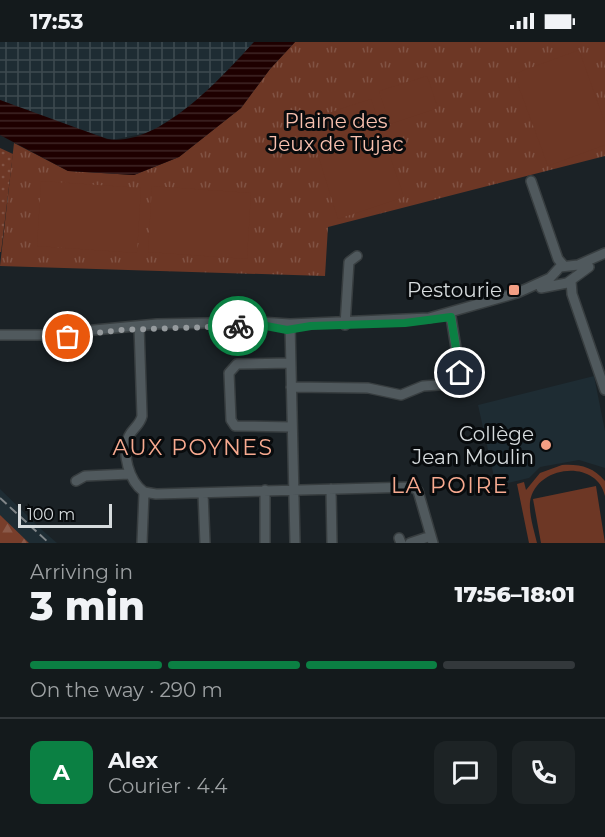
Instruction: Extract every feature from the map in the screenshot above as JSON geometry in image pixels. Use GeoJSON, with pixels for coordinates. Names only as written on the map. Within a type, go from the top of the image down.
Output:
{"type":"FeatureCollection","features":[{"type":"Feature","properties":{"kind":"street"},"geometry":{"type":"LineString","coordinates":[[531,181],[605,390]]}},
{"type":"Feature","properties":{"kind":"street"},"geometry":{"type":"LineString","coordinates":[[139,328],[290,327],[435,317],[497,300],[561,267],[605,253]]}},
{"type":"Feature","properties":{"kind":"street"},"geometry":{"type":"LineString","coordinates":[[345,323],[349,262],[357,256]]}},
{"type":"Feature","properties":{"kind":"street"},"geometry":{"type":"LineString","coordinates":[[345,323],[434,320],[479,312],[548,285],[568,282],[581,270],[605,259]]}},
{"type":"Feature","properties":{"kind":"street"},"geometry":{"type":"LineString","coordinates":[[561,267],[572,270],[568,282]]}},
{"type":"Feature","properties":{"kind":"street"},"geometry":{"type":"LineString","coordinates":[[291,387],[368,388],[401,395],[423,386],[444,386],[457,381],[460,373],[451,317]]}},
{"type":"Feature","properties":{"kind":"street"},"geometry":{"type":"LineString","coordinates":[[0,337],[230,322],[290,327]]}},
{"type":"Feature","properties":{"kind":"street"},"geometry":{"type":"LineString","coordinates":[[290,327],[295,543]]}},
{"type":"Feature","properties":{"kind":"street"},"geometry":{"type":"LineString","coordinates":[[139,328],[142,416],[128,441],[129,474],[144,492],[142,543]]}},
{"type":"Feature","properties":{"kind":"street"},"geometry":{"type":"LineString","coordinates":[[291,363],[237,364],[229,373],[231,420],[234,426],[292,427]]}},
{"type":"Feature","properties":{"kind":"street"},"geometry":{"type":"LineString","coordinates":[[76,481],[85,476],[129,474]]}},
{"type":"Feature","properties":{"kind":"street"},"geometry":{"type":"LineString","coordinates":[[144,492],[203,493],[413,487],[418,490],[432,539],[410,543]]}},
{"type":"Feature","properties":{"kind":"street"},"geometry":{"type":"LineString","coordinates":[[331,489],[332,543]]}},
{"type":"Feature","properties":{"kind":"street"},"geometry":{"type":"LineString","coordinates":[[265,490],[266,543]]}},
{"type":"Feature","properties":{"kind":"street"},"geometry":{"type":"LineString","coordinates":[[203,493],[205,543]]}},
{"type":"Feature","properties":{"kind":"shaded area"},"geometry":{"type":"Polygon","coordinates":[[[0,42],[254,42],[209,90],[180,113],[151,132],[112,140],[38,116],[0,100],[0,42]]]}},
{"type":"Feature","properties":{"kind":"shaded area"},"geometry":{"type":"Polygon","coordinates":[[[254,42],[295,42],[270,69],[241,108],[179,157],[134,175],[68,171],[0,135],[0,100],[107,139],[127,139],[148,132],[188,107],[208,90],[254,42]]]}},
{"type":"Feature","properties":{"kind":"shaded area","name":"Collège Jean Moulin"},"geometry":{"type":"Polygon","coordinates":[[[594,376],[605,431],[605,468],[579,460],[540,467],[529,478],[496,486],[478,405],[594,376]]]}},
{"type":"Feature","properties":{"kind":"shaded area"},"geometry":{"type":"Polygon","coordinates":[[[0,489],[57,543],[29,543],[20,535],[0,515],[0,489]]]}},
{"type":"Feature","properties":{"kind":"green space","name":"Plaine des Jeux de Tujac"},"geometry":{"type":"Polygon","coordinates":[[[295,42],[605,42],[605,156],[328,227],[325,276],[0,266],[14,143],[68,171],[134,175],[179,157],[241,108],[270,69],[295,42]]]}},
{"type":"Feature","properties":{"kind":"green space"},"geometry":{"type":"Polygon","coordinates":[[[579,50],[605,123],[605,145],[548,166],[514,74],[579,50]]]}},
{"type":"Feature","properties":{"kind":"green space"},"geometry":{"type":"Polygon","coordinates":[[[427,76],[438,108],[390,124],[379,91],[427,76]]]}},
{"type":"Feature","properties":{"kind":"green space"},"geometry":{"type":"Polygon","coordinates":[[[371,99],[404,197],[338,219],[307,120],[371,99]]]}},
{"type":"Feature","properties":{"kind":"green space"},"geometry":{"type":"Polygon","coordinates":[[[0,148],[13,154],[1,252],[0,252],[0,148]]]}},
{"type":"Feature","properties":{"kind":"green space"},"geometry":{"type":"Polygon","coordinates":[[[41,181],[141,188],[137,253],[37,246],[41,181]]]}},
{"type":"Feature","properties":{"kind":"green space"},"geometry":{"type":"Polygon","coordinates":[[[152,186],[251,193],[247,259],[148,252],[152,186]]]}},
{"type":"Feature","properties":{"kind":"green space"},"geometry":{"type":"Polygon","coordinates":[[[562,465],[580,466],[596,472],[605,481],[605,496],[600,484],[591,476],[579,471],[554,474],[543,480],[534,490],[530,502],[537,543],[529,543],[517,484],[524,482],[526,490],[540,473],[562,465]]]}},
{"type":"Feature","properties":{"kind":"green space"},"geometry":{"type":"Polygon","coordinates":[[[596,486],[605,543],[541,543],[533,499],[596,486]]]}},
{"type":"Feature","properties":{"kind":"green space"},"geometry":{"type":"Polygon","coordinates":[[[0,515],[29,543],[0,543],[0,515]]]}},
{"type":"Feature","properties":{"kind":"railway"},"geometry":{"type":"LineString","coordinates":[[0,498],[49,543]]}},
{"type":"Feature","properties":{"kind":"way so far"},"geometry":{"type":"LineString","coordinates":[[68,337],[119,330],[238,326]]}},
{"type":"Feature","properties":{"kind":"place","name":"Pestourie"},"geometry":{"type":"Point","coordinates":[514,290]}},
{"type":"Feature","properties":{"kind":"place","name":"Collège Jean Moulin"},"geometry":{"type":"Point","coordinates":[546,445]}},
{"type":"Feature","properties":{"kind":"district","name":"AUX POYNES"},"geometry":{"type":"Point","coordinates":[193,447]}},
{"type":"Feature","properties":{"kind":"district","name":"LA POIRE"},"geometry":{"type":"Point","coordinates":[450,485]}},
{"type":"Feature","properties":{"kind":"route"},"geometry":{"type":"LineString","coordinates":[[238,326],[272,326],[287,330],[311,326],[405,323],[451,317],[460,373]]}}]}
